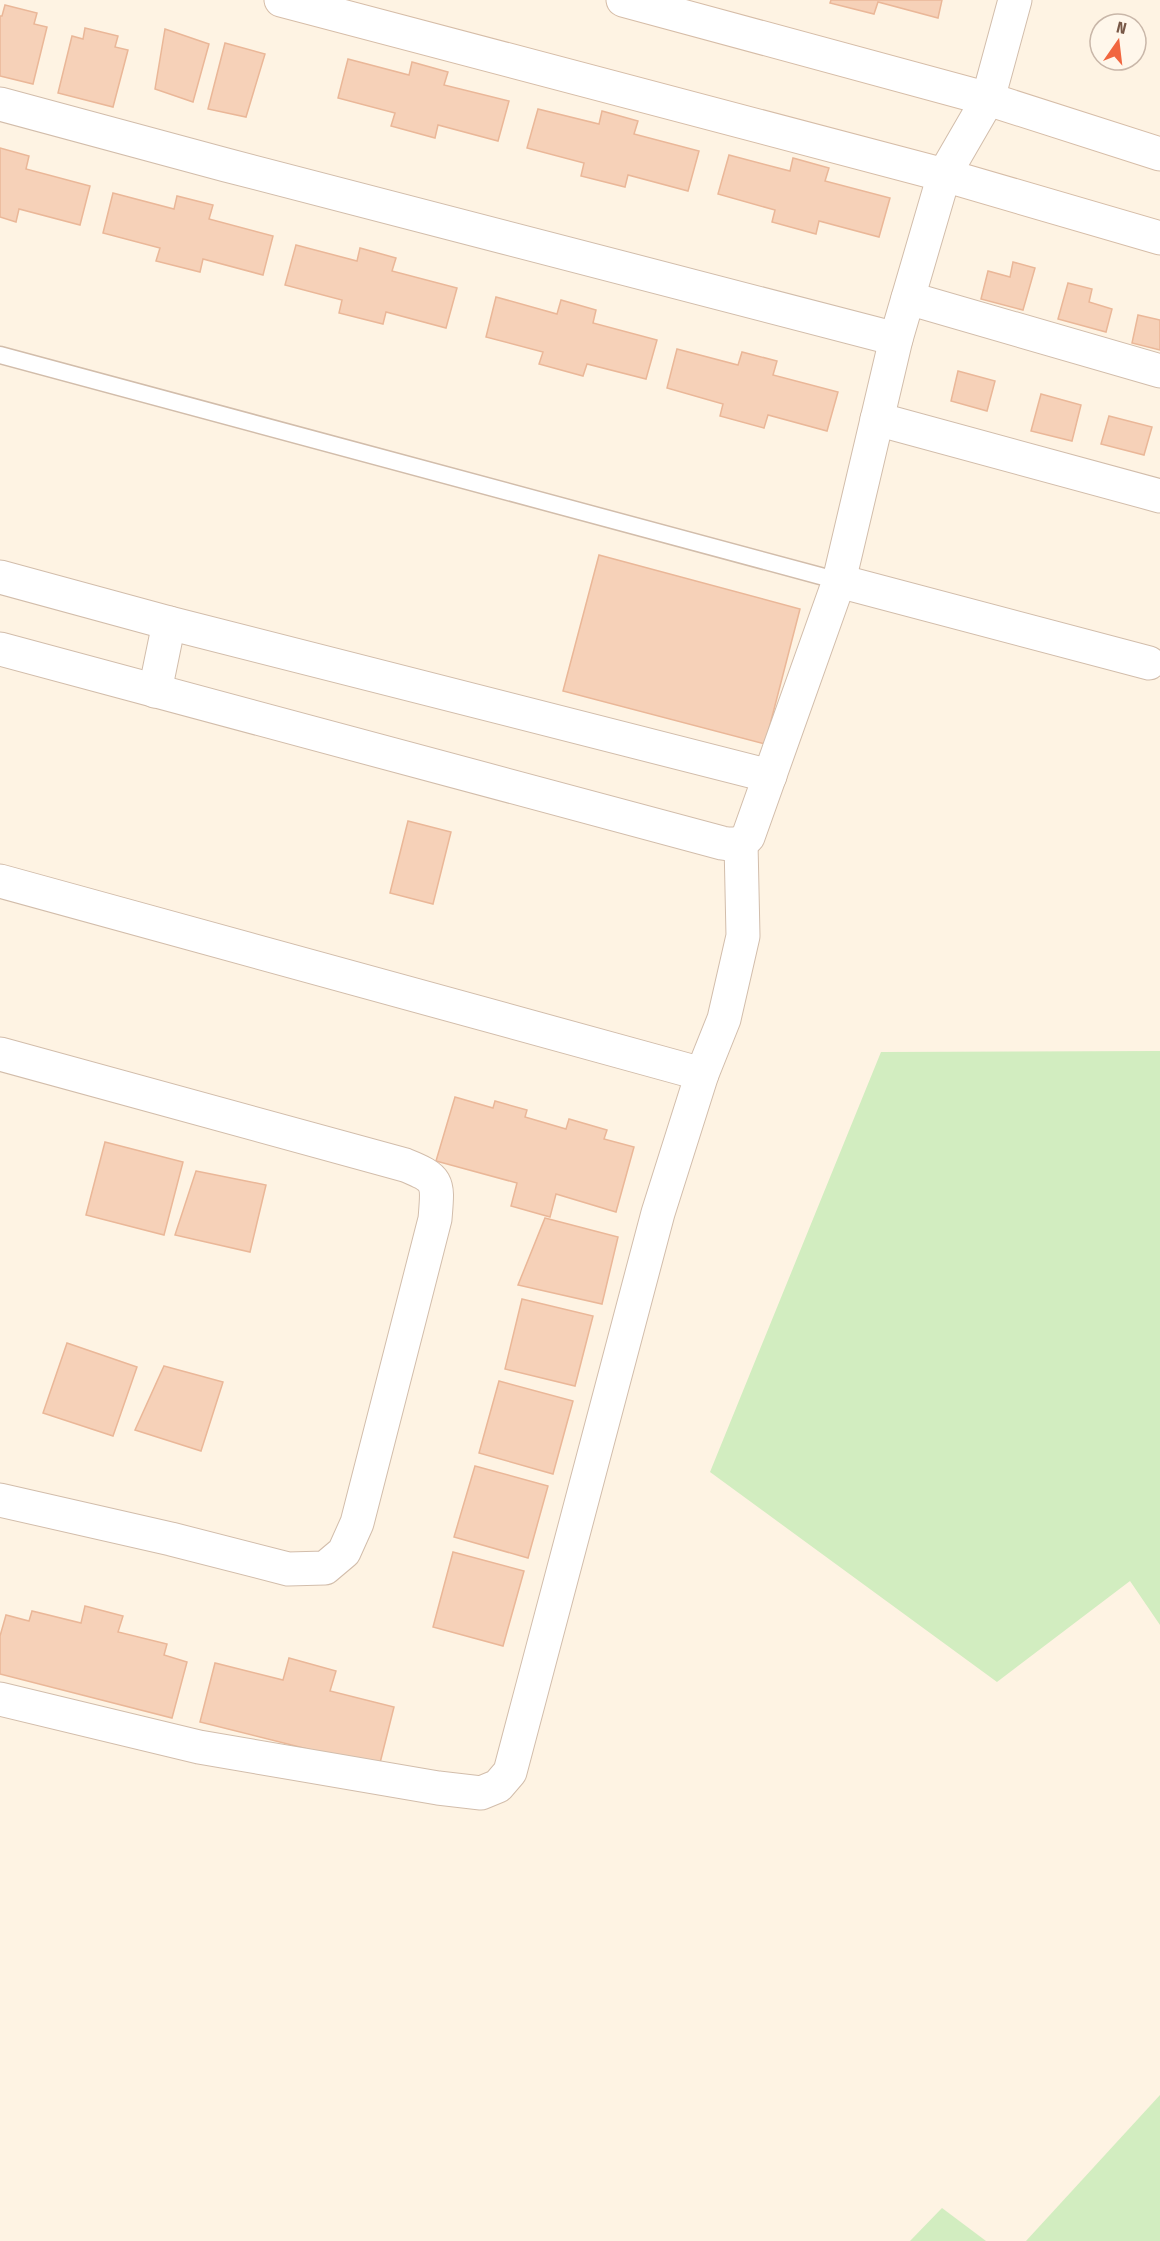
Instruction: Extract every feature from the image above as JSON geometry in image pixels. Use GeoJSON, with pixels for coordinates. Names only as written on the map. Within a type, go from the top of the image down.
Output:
{"type":"FeatureCollection","features":[{"type":"Feature","properties":{"kind":"street"},"geometry":{"type":"LineString","coordinates":[[281,0],[944,175],[1160,238]]}},
{"type":"Feature","properties":{"kind":"street"},"geometry":{"type":"LineString","coordinates":[[623,0],[988,99],[1160,154]]}},
{"type":"Feature","properties":{"kind":"street"},"geometry":{"type":"LineString","coordinates":[[0,649],[722,843],[734,845],[741,843],[748,837],[839,581],[896,339],[944,175],[988,99],[1015,0]]}},
{"type":"Feature","properties":{"kind":"street"},"geometry":{"type":"LineString","coordinates":[[0,104],[225,165],[896,339]]}},
{"type":"Feature","properties":{"kind":"street"},"geometry":{"type":"LineString","coordinates":[[908,298],[1160,371]]}},
{"type":"Feature","properties":{"kind":"street"},"geometry":{"type":"LineString","coordinates":[[877,419],[1160,496]]}},
{"type":"Feature","properties":{"kind":"street"},"geometry":{"type":"LineString","coordinates":[[0,577],[169,623],[770,776]]}},
{"type":"Feature","properties":{"kind":"street"},"geometry":{"type":"LineString","coordinates":[[839,581],[1149,663]]}},
{"type":"Feature","properties":{"kind":"street"},"geometry":{"type":"LineString","coordinates":[[155,691],[169,623]]}},
{"type":"Feature","properties":{"kind":"street"},"geometry":{"type":"LineString","coordinates":[[0,1699],[199,1747],[438,1788],[481,1793],[498,1786],[510,1772],[658,1213],[702,1074],[724,1018],[743,936],[741,843]]}},
{"type":"Feature","properties":{"kind":"street"},"geometry":{"type":"LineString","coordinates":[[0,881],[702,1074]]}},
{"type":"Feature","properties":{"kind":"street"},"geometry":{"type":"LineString","coordinates":[[0,1054],[405,1165],[429,1175],[437,1190],[435,1219],[357,1522],[344,1552],[325,1568],[288,1569],[171,1539],[0,1500]]}},
{"type":"Feature","properties":{"kind":"lane"},"geometry":{"type":"LineString","coordinates":[[0,355],[839,581]]}},
{"type":"Feature","properties":{"kind":"green space"},"geometry":{"type":"Polygon","coordinates":[[[1160,1051],[1160,1625],[1130,1581],[997,1682],[710,1472],[881,1052],[1160,1051]]]}},
{"type":"Feature","properties":{"kind":"green space"},"geometry":{"type":"Polygon","coordinates":[[[1160,2095],[1160,2241],[1026,2241],[1160,2095]]]}},
{"type":"Feature","properties":{"kind":"green space"},"geometry":{"type":"Polygon","coordinates":[[[942,2208],[986,2241],[910,2241],[942,2208]]]}},
{"type":"Feature","properties":{"kind":"building"},"geometry":{"type":"Polygon","coordinates":[[[831,0],[942,0],[938,18],[878,2],[874,14],[830,3],[831,0]]]}},
{"type":"Feature","properties":{"kind":"building"},"geometry":{"type":"Polygon","coordinates":[[[5,5],[37,13],[34,24],[47,27],[33,84],[0,76],[0,16],[2,16],[5,5]]]}},
{"type":"Feature","properties":{"kind":"building"},"geometry":{"type":"Polygon","coordinates":[[[85,28],[118,36],[115,47],[128,50],[113,107],[58,93],[72,36],[83,39],[85,28]]]}},
{"type":"Feature","properties":{"kind":"building"},"geometry":{"type":"Polygon","coordinates":[[[165,29],[209,44],[193,102],[155,89],[165,29]]]}},
{"type":"Feature","properties":{"kind":"building"},"geometry":{"type":"Polygon","coordinates":[[[225,43],[265,54],[246,117],[208,109],[225,43]]]}},
{"type":"Feature","properties":{"kind":"building"},"geometry":{"type":"Polygon","coordinates":[[[348,59],[409,75],[412,62],[448,72],[444,85],[509,101],[498,141],[438,125],[435,138],[391,126],[395,113],[338,98],[348,59]]]}},
{"type":"Feature","properties":{"kind":"building"},"geometry":{"type":"Polygon","coordinates":[[[538,109],[599,124],[602,111],[638,121],[634,134],[699,151],[688,191],[628,175],[625,187],[581,176],[584,163],[527,148],[538,109]]]}},
{"type":"Feature","properties":{"kind":"building"},"geometry":{"type":"Polygon","coordinates":[[[0,148],[29,156],[26,169],[90,186],[80,225],[19,209],[16,222],[0,217],[0,148]]]}},
{"type":"Feature","properties":{"kind":"building"},"geometry":{"type":"Polygon","coordinates":[[[729,155],[790,171],[793,158],[829,168],[825,181],[890,198],[879,237],[819,221],[816,234],[772,222],[775,210],[718,194],[729,155]]]}},
{"type":"Feature","properties":{"kind":"building"},"geometry":{"type":"Polygon","coordinates":[[[113,193],[174,209],[177,196],[213,205],[209,219],[273,236],[263,275],[203,259],[200,272],[156,261],[160,248],[103,233],[113,193]]]}},
{"type":"Feature","properties":{"kind":"building"},"geometry":{"type":"Polygon","coordinates":[[[296,245],[357,261],[360,248],[396,258],[392,271],[457,288],[446,328],[386,312],[383,324],[339,313],[342,300],[285,285],[296,245]]]}},
{"type":"Feature","properties":{"kind":"building"},"geometry":{"type":"Polygon","coordinates":[[[1013,262],[1035,268],[1023,310],[981,299],[988,271],[1010,277],[1013,262]]]}},
{"type":"Feature","properties":{"kind":"building"},"geometry":{"type":"Polygon","coordinates":[[[1068,283],[1092,289],[1089,302],[1112,309],[1106,332],[1058,319],[1068,283]]]}},
{"type":"Feature","properties":{"kind":"building"},"geometry":{"type":"Polygon","coordinates":[[[496,297],[557,314],[561,300],[596,310],[593,323],[657,340],[646,379],[587,364],[583,376],[539,364],[543,352],[486,337],[496,297]]]}},
{"type":"Feature","properties":{"kind":"building"},"geometry":{"type":"Polygon","coordinates":[[[1138,315],[1160,320],[1160,350],[1132,343],[1138,315]]]}},
{"type":"Feature","properties":{"kind":"building"},"geometry":{"type":"Polygon","coordinates":[[[677,349],[738,365],[742,352],[777,361],[773,375],[838,392],[827,431],[768,415],[764,428],[720,416],[723,404],[667,388],[677,349]]]}},
{"type":"Feature","properties":{"kind":"building"},"geometry":{"type":"Polygon","coordinates":[[[958,371],[995,381],[987,411],[951,401],[958,371]]]}},
{"type":"Feature","properties":{"kind":"building"},"geometry":{"type":"Polygon","coordinates":[[[1041,394],[1081,405],[1072,441],[1031,431],[1041,394]]]}},
{"type":"Feature","properties":{"kind":"building"},"geometry":{"type":"Polygon","coordinates":[[[1109,416],[1152,427],[1144,455],[1101,444],[1109,416]]]}},
{"type":"Feature","properties":{"kind":"building"},"geometry":{"type":"Polygon","coordinates":[[[599,555],[800,609],[765,744],[563,691],[599,555]]]}},
{"type":"Feature","properties":{"kind":"building"},"geometry":{"type":"Polygon","coordinates":[[[408,821],[451,832],[433,904],[390,893],[408,821]]]}},
{"type":"Feature","properties":{"kind":"building"},"geometry":{"type":"Polygon","coordinates":[[[455,1097],[493,1108],[495,1101],[527,1110],[525,1117],[566,1129],[569,1119],[607,1130],[604,1139],[634,1147],[616,1212],[556,1194],[550,1217],[511,1206],[517,1183],[436,1161],[455,1097]]]}},
{"type":"Feature","properties":{"kind":"building"},"geometry":{"type":"Polygon","coordinates":[[[105,1142],[183,1162],[164,1235],[86,1215],[105,1142]]]}},
{"type":"Feature","properties":{"kind":"building"},"geometry":{"type":"Polygon","coordinates":[[[196,1171],[266,1185],[250,1252],[175,1235],[196,1171]]]}},
{"type":"Feature","properties":{"kind":"building"},"geometry":{"type":"Polygon","coordinates":[[[545,1218],[618,1237],[602,1304],[518,1285],[545,1218]]]}},
{"type":"Feature","properties":{"kind":"building"},"geometry":{"type":"Polygon","coordinates":[[[522,1299],[593,1316],[575,1386],[505,1369],[522,1299]]]}},
{"type":"Feature","properties":{"kind":"building"},"geometry":{"type":"Polygon","coordinates":[[[67,1343],[137,1367],[113,1436],[43,1413],[67,1343]]]}},
{"type":"Feature","properties":{"kind":"building"},"geometry":{"type":"Polygon","coordinates":[[[164,1366],[223,1382],[201,1451],[135,1430],[164,1366]]]}},
{"type":"Feature","properties":{"kind":"building"},"geometry":{"type":"Polygon","coordinates":[[[499,1381],[573,1401],[553,1474],[479,1453],[499,1381]]]}},
{"type":"Feature","properties":{"kind":"building"},"geometry":{"type":"Polygon","coordinates":[[[475,1466],[548,1486],[528,1558],[454,1537],[475,1466]]]}},
{"type":"Feature","properties":{"kind":"building"},"geometry":{"type":"Polygon","coordinates":[[[453,1552],[524,1571],[503,1646],[433,1627],[453,1552]]]}},
{"type":"Feature","properties":{"kind":"building"},"geometry":{"type":"Polygon","coordinates":[[[85,1606],[123,1616],[118,1632],[167,1644],[164,1655],[187,1662],[172,1718],[0,1674],[0,1636],[6,1615],[29,1621],[32,1611],[81,1623],[85,1606]]]}},
{"type":"Feature","properties":{"kind":"building"},"geometry":{"type":"Polygon","coordinates":[[[289,1658],[336,1671],[330,1691],[394,1707],[379,1767],[200,1722],[215,1663],[283,1680],[289,1658]]]}}]}
